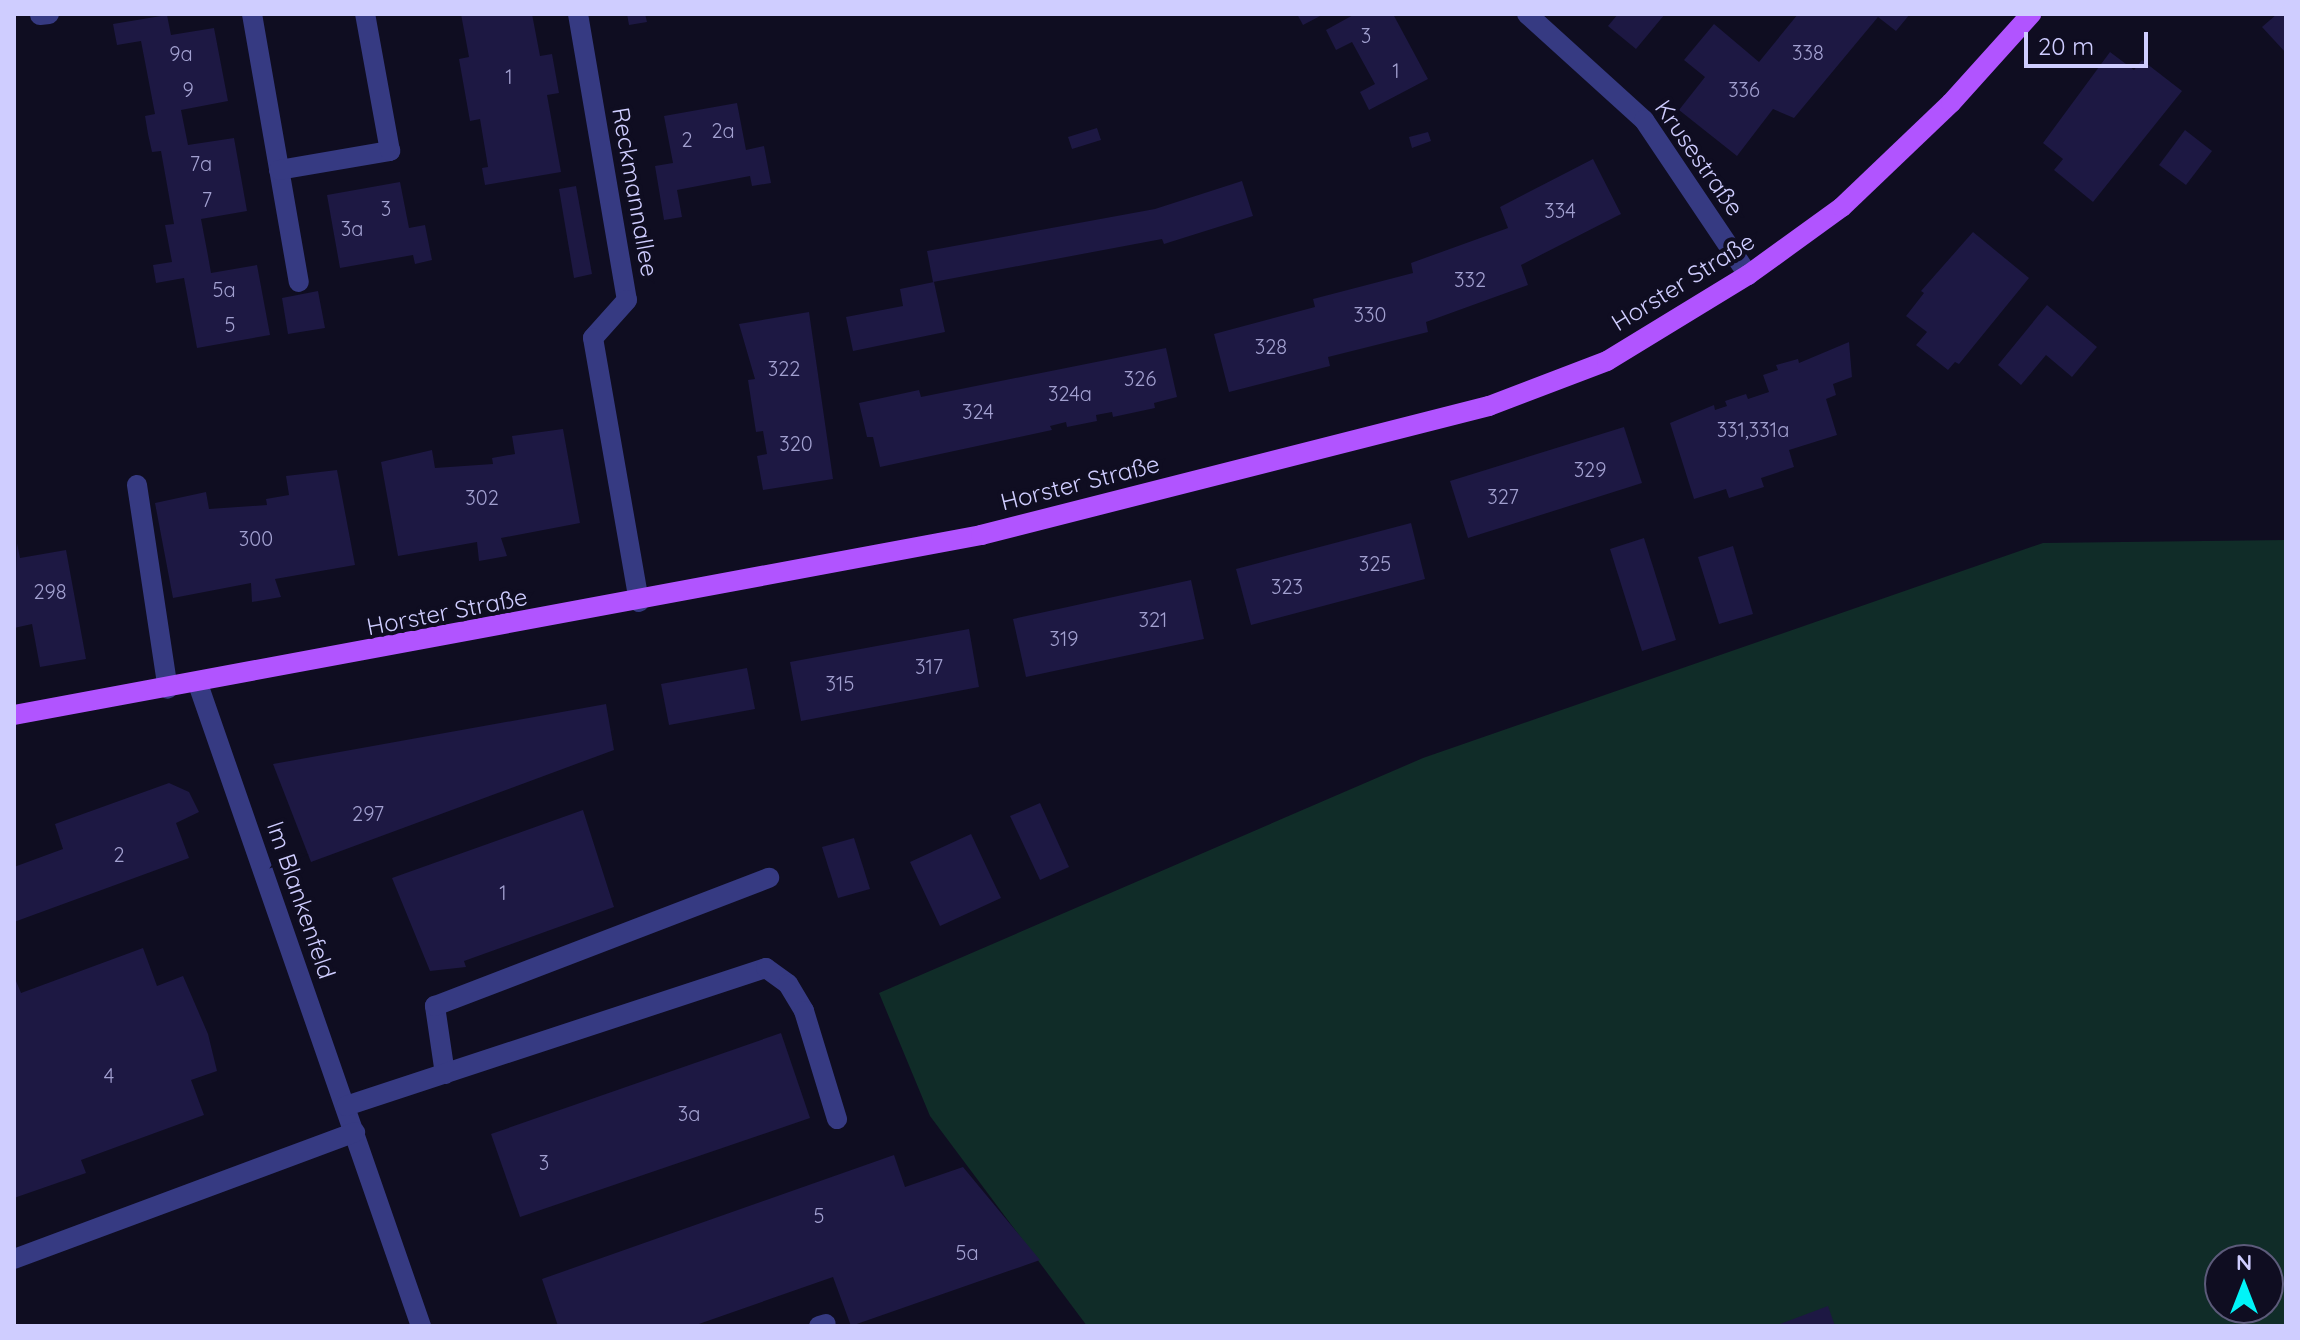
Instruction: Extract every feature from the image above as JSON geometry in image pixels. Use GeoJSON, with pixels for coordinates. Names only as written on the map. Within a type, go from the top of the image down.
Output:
{"type":"FeatureCollection","features":[{"type":"Feature","properties":{"kind":"main road","name":"Horster Straße"},"geometry":{"type":"LineString","coordinates":[[14,715],[639,602],[981,535],[1489,406],[1607,361],[1748,275],[1842,207],[1951,103],[2031,14]]}},
{"type":"Feature","properties":{"kind":"street"},"geometry":{"type":"LineString","coordinates":[[252,14],[299,282]]}},
{"type":"Feature","properties":{"kind":"street"},"geometry":{"type":"LineString","coordinates":[[279,170],[390,151],[365,14]]}},
{"type":"Feature","properties":{"kind":"street","name":"Reckmannallee"},"geometry":{"type":"LineString","coordinates":[[578,14],[627,300],[593,338],[639,602]]}},
{"type":"Feature","properties":{"kind":"street","name":"Krusestraße"},"geometry":{"type":"LineString","coordinates":[[1527,14],[1644,120],[1748,275]]}},
{"type":"Feature","properties":{"kind":"street"},"geometry":{"type":"LineString","coordinates":[[137,485],[168,689]]}},
{"type":"Feature","properties":{"kind":"street","name":"Im Blankenfeld"},"geometry":{"type":"LineString","coordinates":[[198,684],[421,1326]]}},
{"type":"Feature","properties":{"kind":"street"},"geometry":{"type":"LineString","coordinates":[[445,1074],[435,1006],[769,878]]}},
{"type":"Feature","properties":{"kind":"street"},"geometry":{"type":"LineString","coordinates":[[346,1106],[766,968],[788,984],[804,1011],[837,1119]]}},
{"type":"Feature","properties":{"kind":"street"},"geometry":{"type":"LineString","coordinates":[[14,1259],[355,1132]]}},
{"type":"Feature","properties":{"kind":"green space"},"geometry":{"type":"Polygon","coordinates":[[[2286,540],[2286,1326],[1087,1326],[930,1116],[879,993],[1423,758],[2043,543],[2286,540]]]}},
{"type":"Feature","properties":{"kind":"building"},"geometry":{"type":"Polygon","coordinates":[[[461,14],[532,14],[540,56],[552,54],[559,93],[547,95],[561,172],[485,185],[482,168],[488,167],[480,119],[470,121],[459,59],[469,57],[461,14]]]}},
{"type":"Feature","properties":{"kind":"building"},"geometry":{"type":"Polygon","coordinates":[[[627,14],[645,14],[647,22],[629,25],[627,14]]]}},
{"type":"Feature","properties":{"kind":"building"},"geometry":{"type":"Polygon","coordinates":[[[1297,14],[1324,14],[1303,25],[1297,14]]]}},
{"type":"Feature","properties":{"kind":"building"},"geometry":{"type":"Polygon","coordinates":[[[1355,14],[1393,14],[1428,79],[1369,110],[1360,92],[1375,84],[1352,42],[1336,50],[1326,30],[1355,14]]]}},
{"type":"Feature","properties":{"kind":"building"},"geometry":{"type":"Polygon","coordinates":[[[1618,14],[1665,14],[1636,49],[1608,26],[1618,14]]]}},
{"type":"Feature","properties":{"kind":"building"},"geometry":{"type":"Polygon","coordinates":[[[1798,14],[1910,14],[1896,31],[1878,17],[1794,118],[1773,109],[1737,156],[1679,110],[1705,77],[1684,60],[1714,24],[1759,62],[1798,14]]]}},
{"type":"Feature","properties":{"kind":"building"},"geometry":{"type":"Polygon","coordinates":[[[2277,14],[2286,14],[2286,53],[2262,27],[2277,14]]]}},
{"type":"Feature","properties":{"kind":"building"},"geometry":{"type":"Polygon","coordinates":[[[167,15],[171,35],[214,28],[228,101],[181,110],[188,145],[234,138],[247,211],[201,219],[211,273],[257,265],[270,335],[197,348],[184,278],[156,283],[153,265],[172,262],[165,225],[174,224],[161,151],[152,152],[148,134],[145,116],[155,114],[141,41],[117,45],[113,24],[167,15]]]}},
{"type":"Feature","properties":{"kind":"building"},"geometry":{"type":"Polygon","coordinates":[[[2110,52],[2134,70],[2142,60],[2182,91],[2093,202],[2054,170],[2063,159],[2043,143],[2110,52]]]}},
{"type":"Feature","properties":{"kind":"building"},"geometry":{"type":"Polygon","coordinates":[[[737,103],[746,150],[764,146],[771,183],[752,186],[750,176],[677,190],[682,217],[664,220],[655,166],[673,163],[664,116],[737,103]]]}},
{"type":"Feature","properties":{"kind":"building"},"geometry":{"type":"Polygon","coordinates":[[[1097,128],[1101,140],[1072,149],[1068,137],[1097,128]]]}},
{"type":"Feature","properties":{"kind":"building"},"geometry":{"type":"Polygon","coordinates":[[[2185,130],[2212,151],[2186,185],[2159,165],[2185,130]]]}},
{"type":"Feature","properties":{"kind":"building"},"geometry":{"type":"Polygon","coordinates":[[[1428,132],[1431,141],[1412,148],[1409,137],[1428,132]]]}},
{"type":"Feature","properties":{"kind":"building"},"geometry":{"type":"Polygon","coordinates":[[[1593,159],[1621,214],[1521,265],[1528,285],[1426,322],[1428,332],[1328,357],[1330,366],[1229,392],[1214,334],[1315,307],[1313,299],[1413,273],[1411,263],[1508,228],[1500,207],[1593,159]]]}},
{"type":"Feature","properties":{"kind":"building"},"geometry":{"type":"Polygon","coordinates":[[[1242,181],[1253,216],[1164,244],[1162,239],[933,282],[927,251],[1155,209],[1242,181]]]}},
{"type":"Feature","properties":{"kind":"building"},"geometry":{"type":"Polygon","coordinates":[[[400,182],[409,228],[425,225],[432,260],[415,264],[413,255],[340,268],[327,195],[400,182]]]}},
{"type":"Feature","properties":{"kind":"building"},"geometry":{"type":"Polygon","coordinates":[[[576,186],[592,274],[574,278],[559,189],[576,186]]]}},
{"type":"Feature","properties":{"kind":"building"},"geometry":{"type":"Polygon","coordinates":[[[1973,232],[2029,278],[1959,364],[1955,362],[1948,370],[1916,345],[1927,332],[1906,316],[1924,293],[1921,291],[1973,232]]]}},
{"type":"Feature","properties":{"kind":"building"},"geometry":{"type":"Polygon","coordinates":[[[934,282],[945,332],[853,351],[846,317],[903,306],[900,289],[934,282]]]}},
{"type":"Feature","properties":{"kind":"building"},"geometry":{"type":"Polygon","coordinates":[[[318,291],[325,328],[288,334],[282,298],[318,291]]]}},
{"type":"Feature","properties":{"kind":"building"},"geometry":{"type":"Polygon","coordinates":[[[2047,305],[2097,347],[2072,377],[2046,355],[2021,385],[1998,365],[2047,305]]]}},
{"type":"Feature","properties":{"kind":"building"},"geometry":{"type":"Polygon","coordinates":[[[809,312],[833,479],[763,490],[757,456],[767,454],[763,431],[756,432],[748,380],[755,379],[739,324],[809,312]]]}},
{"type":"Feature","properties":{"kind":"building"},"geometry":{"type":"Polygon","coordinates":[[[1849,342],[1852,377],[1833,384],[1836,395],[1826,399],[1837,435],[1789,450],[1794,467],[1761,478],[1764,487],[1729,498],[1726,489],[1694,499],[1670,423],[1714,405],[1715,410],[1727,406],[1725,401],[1746,394],[1748,399],[1769,392],[1763,375],[1778,370],[1776,365],[1798,359],[1799,363],[1849,342]]]}},
{"type":"Feature","properties":{"kind":"building"},"geometry":{"type":"Polygon","coordinates":[[[1166,348],[1177,397],[1154,403],[1155,408],[1113,417],[1112,412],[1096,415],[1097,421],[1067,427],[1066,422],[1050,426],[1052,430],[880,467],[873,437],[867,437],[859,403],[919,390],[921,397],[1166,348]]]}},
{"type":"Feature","properties":{"kind":"building"},"geometry":{"type":"Polygon","coordinates":[[[1624,427],[1642,483],[1468,538],[1450,481],[1624,427]]]}},
{"type":"Feature","properties":{"kind":"building"},"geometry":{"type":"Polygon","coordinates":[[[563,429],[580,523],[501,538],[507,556],[479,561],[477,542],[398,556],[381,462],[432,450],[435,468],[493,464],[492,458],[515,454],[512,436],[563,429]]]}},
{"type":"Feature","properties":{"kind":"building"},"geometry":{"type":"Polygon","coordinates":[[[337,470],[355,565],[275,579],[281,597],[252,602],[251,583],[173,598],[155,503],[206,492],[209,509],[267,505],[266,499],[289,495],[286,476],[337,470]]]}},
{"type":"Feature","properties":{"kind":"building"},"geometry":{"type":"Polygon","coordinates":[[[1411,523],[1425,579],[1251,625],[1236,569],[1411,523]]]}},
{"type":"Feature","properties":{"kind":"building"},"geometry":{"type":"Polygon","coordinates":[[[1644,538],[1676,640],[1642,651],[1610,549],[1644,538]]]}},
{"type":"Feature","properties":{"kind":"building"},"geometry":{"type":"Polygon","coordinates":[[[17,543],[20,558],[66,550],[86,659],[40,667],[32,624],[14,628],[17,543]]]}},
{"type":"Feature","properties":{"kind":"building"},"geometry":{"type":"Polygon","coordinates":[[[1733,546],[1753,614],[1719,624],[1698,557],[1733,546]]]}},
{"type":"Feature","properties":{"kind":"building"},"geometry":{"type":"Polygon","coordinates":[[[1191,580],[1204,639],[1026,677],[1013,619],[1191,580]]]}},
{"type":"Feature","properties":{"kind":"building"},"geometry":{"type":"Polygon","coordinates":[[[969,629],[979,687],[801,721],[790,662],[969,629]]]}},
{"type":"Feature","properties":{"kind":"building"},"geometry":{"type":"Polygon","coordinates":[[[747,668],[755,709],[669,725],[661,684],[747,668]]]}},
{"type":"Feature","properties":{"kind":"building"},"geometry":{"type":"Polygon","coordinates":[[[606,704],[614,750],[311,862],[273,764],[606,704]]]}},
{"type":"Feature","properties":{"kind":"building"},"geometry":{"type":"Polygon","coordinates":[[[169,783],[189,792],[199,812],[176,823],[189,858],[14,922],[14,867],[63,849],[55,824],[169,783]]]}},
{"type":"Feature","properties":{"kind":"building"},"geometry":{"type":"Polygon","coordinates":[[[1040,803],[1069,867],[1040,880],[1010,816],[1040,803]]]}},
{"type":"Feature","properties":{"kind":"building"},"geometry":{"type":"Polygon","coordinates":[[[583,810],[614,907],[464,961],[466,967],[430,971],[392,878],[583,810]]]}},
{"type":"Feature","properties":{"kind":"building"},"geometry":{"type":"Polygon","coordinates":[[[971,834],[1001,898],[940,926],[910,862],[971,834]]]}},
{"type":"Feature","properties":{"kind":"building"},"geometry":{"type":"Polygon","coordinates":[[[854,838],[870,889],[838,898],[822,847],[854,838]]]}},
{"type":"Feature","properties":{"kind":"building"},"geometry":{"type":"Polygon","coordinates":[[[143,948],[157,986],[183,976],[208,1034],[217,1071],[191,1080],[204,1115],[81,1160],[86,1173],[14,1198],[14,976],[21,993],[143,948]]]}},
{"type":"Feature","properties":{"kind":"building"},"geometry":{"type":"Polygon","coordinates":[[[781,1033],[810,1118],[520,1217],[491,1134],[781,1033]]]}},
{"type":"Feature","properties":{"kind":"building"},"geometry":{"type":"Polygon","coordinates":[[[894,1155],[905,1187],[963,1167],[1040,1260],[851,1326],[833,1277],[693,1326],[558,1326],[542,1279],[894,1155]]]}},
{"type":"Feature","properties":{"kind":"building"},"geometry":{"type":"Polygon","coordinates":[[[1828,1306],[1835,1326],[1775,1326],[1828,1306]]]}}]}
